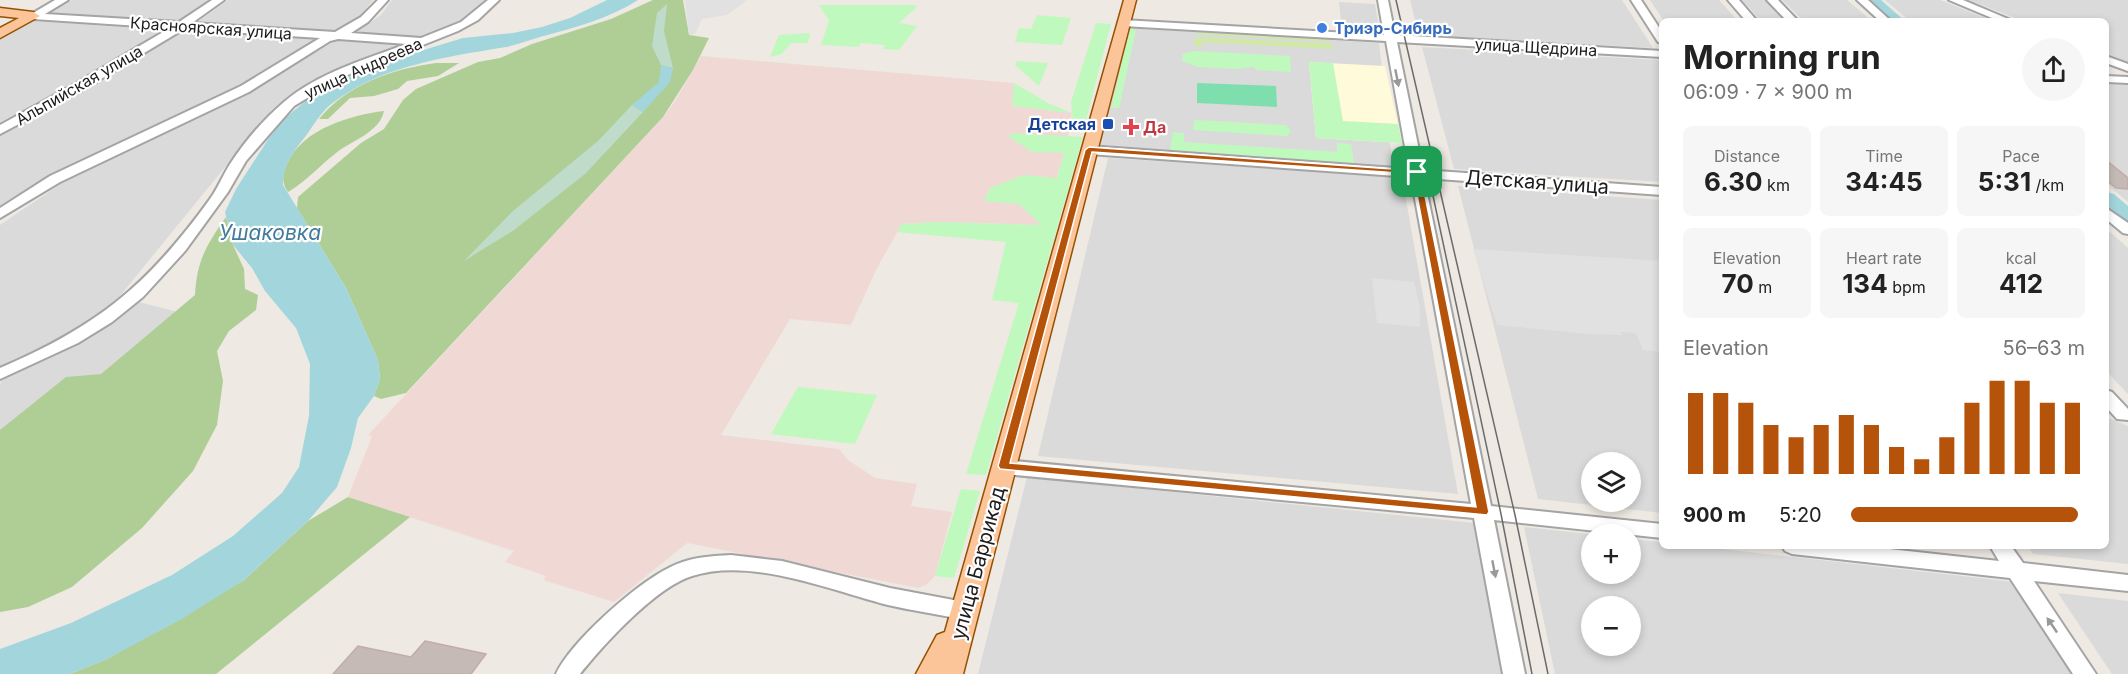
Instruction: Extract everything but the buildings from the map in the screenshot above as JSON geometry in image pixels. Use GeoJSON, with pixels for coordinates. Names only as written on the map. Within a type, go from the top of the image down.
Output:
{"type":"FeatureCollection","features":[{"type":"Feature","properties":{"kind":"main road","name":"улица Баррикад"},"geometry":{"type":"LineString","coordinates":[[948,674],[1130,0]]}},
{"type":"Feature","properties":{"kind":"main road","name":"Красноярская улица"},"geometry":{"type":"LineString","coordinates":[[0,12],[33,16]]}},
{"type":"Feature","properties":{"kind":"main road"},"geometry":{"type":"LineString","coordinates":[[0,34],[33,16]]}},
{"type":"Feature","properties":{"kind":"main road"},"geometry":{"type":"LineString","coordinates":[[931,674],[964,610]]}},
{"type":"Feature","properties":{"kind":"street"},"geometry":{"type":"LineString","coordinates":[[33,16],[63,0]]}},
{"type":"Feature","properties":{"kind":"street","name":"Альпийская улица"},"geometry":{"type":"LineString","coordinates":[[0,130],[77,88],[181,26],[219,0]]}},
{"type":"Feature","properties":{"kind":"street","name":"улица Андреева"},"geometry":{"type":"LineString","coordinates":[[0,214],[55,179],[245,89],[326,39],[339,36],[370,16],[382,0]]}},
{"type":"Feature","properties":{"kind":"street","name":"улица Андреева"},"geometry":{"type":"LineString","coordinates":[[0,374],[38,358],[81,334],[136,295],[159,272],[204,217],[226,186],[240,159],[281,110],[322,84],[469,23],[481,15],[494,0]]}},
{"type":"Feature","properties":{"kind":"street"},"geometry":{"type":"LineString","coordinates":[[1383,0],[1514,674]]}},
{"type":"Feature","properties":{"kind":"street"},"geometry":{"type":"LineString","coordinates":[[1636,0],[1659,35]]}},
{"type":"Feature","properties":{"kind":"street"},"geometry":{"type":"LineString","coordinates":[[1733,0],[1749,18]]}},
{"type":"Feature","properties":{"kind":"street"},"geometry":{"type":"LineString","coordinates":[[1772,0],[1790,18]]}},
{"type":"Feature","properties":{"kind":"street"},"geometry":{"type":"LineString","coordinates":[[1862,0],[1883,18]]}},
{"type":"Feature","properties":{"kind":"street"},"geometry":{"type":"LineString","coordinates":[[1954,0],[2000,18]]}},
{"type":"Feature","properties":{"kind":"street","name":"Красноярская улица"},"geometry":{"type":"LineString","coordinates":[[33,16],[423,41]]}},
{"type":"Feature","properties":{"kind":"street","name":"улица Щедрина"},"geometry":{"type":"LineString","coordinates":[[1123,23],[1659,54]]}},
{"type":"Feature","properties":{"kind":"street"},"geometry":{"type":"LineString","coordinates":[[2109,60],[2128,68]]}},
{"type":"Feature","properties":{"kind":"street"},"geometry":{"type":"LineString","coordinates":[[2109,79],[2128,80]]}},
{"type":"Feature","properties":{"kind":"street","name":"Детская улица"},"geometry":{"type":"LineString","coordinates":[[1089,150],[1659,191]]}},
{"type":"Feature","properties":{"kind":"street"},"geometry":{"type":"LineString","coordinates":[[2109,215],[2120,225]]}},
{"type":"Feature","properties":{"kind":"street"},"geometry":{"type":"LineString","coordinates":[[2109,399],[2123,415]]}},
{"type":"Feature","properties":{"kind":"street"},"geometry":{"type":"LineString","coordinates":[[1004,466],[1659,531]]}},
{"type":"Feature","properties":{"kind":"street"},"geometry":{"type":"LineString","coordinates":[[1818,549],[2128,583]]}},
{"type":"Feature","properties":{"kind":"street"},"geometry":{"type":"LineString","coordinates":[[2002,549],[2085,674]]}},
{"type":"Feature","properties":{"kind":"street"},"geometry":{"type":"LineString","coordinates":[[567,674],[611,627],[657,585],[686,569],[702,565],[725,563],[750,565],[813,575],[881,595],[964,610]]}},
{"type":"Feature","properties":{"kind":"shaded area"},"geometry":{"type":"Polygon","coordinates":[[[72,0],[209,0],[178,22],[49,13],[72,0]]]}},
{"type":"Feature","properties":{"kind":"shaded area"},"geometry":{"type":"Polygon","coordinates":[[[228,0],[373,0],[360,16],[337,31],[196,23],[228,0]]]}},
{"type":"Feature","properties":{"kind":"shaded area"},"geometry":{"type":"Polygon","coordinates":[[[392,0],[484,0],[471,15],[460,22],[423,37],[355,33],[381,15],[392,0]]]}},
{"type":"Feature","properties":{"kind":"shaded area"},"geometry":{"type":"Polygon","coordinates":[[[685,0],[747,0],[727,15],[702,19],[695,34],[689,35],[685,0]]]}},
{"type":"Feature","properties":{"kind":"shaded area"},"geometry":{"type":"Polygon","coordinates":[[[1410,0],[1622,0],[1653,48],[1419,35],[1410,0]]]}},
{"type":"Feature","properties":{"kind":"shaded area"},"geometry":{"type":"Polygon","coordinates":[[[1650,0],[1719,0],[1735,18],[1662,18],[1650,0]]]}},
{"type":"Feature","properties":{"kind":"shaded area"},"geometry":{"type":"Polygon","coordinates":[[[1742,0],[1766,0],[1785,18],[1758,18],[1742,0]]]}},
{"type":"Feature","properties":{"kind":"shaded area"},"geometry":{"type":"Polygon","coordinates":[[[1782,0],[1847,0],[1868,18],[1801,18],[1782,0]]]}},
{"type":"Feature","properties":{"kind":"shaded area"},"geometry":{"type":"Polygon","coordinates":[[[1885,0],[1940,0],[1985,18],[1906,18],[1885,0]]]}},
{"type":"Feature","properties":{"kind":"shaded area"},"geometry":{"type":"Polygon","coordinates":[[[1969,0],[2128,0],[2128,62],[2109,54],[2109,18],[2015,18],[1969,0]]]}},
{"type":"Feature","properties":{"kind":"shaded area"},"geometry":{"type":"Polygon","coordinates":[[[1339,2],[1375,4],[1380,34],[1342,31],[1339,2]]]}},
{"type":"Feature","properties":{"kind":"shaded area"},"geometry":{"type":"Polygon","coordinates":[[[34,21],[166,30],[66,88],[0,122],[0,39],[34,21]]]}},
{"type":"Feature","properties":{"kind":"shaded area"},"geometry":{"type":"Polygon","coordinates":[[[1129,28],[1379,43],[1393,168],[1100,145],[1129,28]]]}},
{"type":"Feature","properties":{"kind":"shaded area"},"geometry":{"type":"Polygon","coordinates":[[[184,31],[316,39],[235,88],[43,179],[0,206],[0,136],[184,31]]]}},
{"type":"Feature","properties":{"kind":"shaded area"},"geometry":{"type":"Polygon","coordinates":[[[337,40],[401,44],[337,69],[287,97],[271,111],[119,297],[178,312],[0,484],[0,386],[3,372],[0,371],[0,225],[65,181],[219,108],[337,40]]]}},
{"type":"Feature","properties":{"kind":"shaded area"},"geometry":{"type":"Polygon","coordinates":[[[1422,47],[1659,60],[1659,182],[1454,169],[1422,47]]]}},
{"type":"Feature","properties":{"kind":"shaded area"},"geometry":{"type":"Polygon","coordinates":[[[701,56],[1014,83],[1013,106],[1072,113],[1067,144],[1042,225],[940,222],[902,224],[877,268],[851,325],[790,319],[721,435],[839,449],[848,460],[875,478],[917,484],[911,506],[952,512],[935,576],[926,585],[918,588],[687,543],[614,602],[543,580],[546,576],[505,562],[514,551],[348,497],[372,436],[368,435],[663,117],[674,103],[701,56]]]}},
{"type":"Feature","properties":{"kind":"shaded area"},"geometry":{"type":"Polygon","coordinates":[[[1309,62],[1385,66],[1402,143],[1316,138],[1309,62]]]}},
{"type":"Feature","properties":{"kind":"shaded area"},"geometry":{"type":"Polygon","coordinates":[[[2109,84],[2128,85],[2128,202],[2109,186],[2109,84]]]}},
{"type":"Feature","properties":{"kind":"shaded area"},"geometry":{"type":"Polygon","coordinates":[[[1108,158],[1402,177],[1458,494],[1038,456],[1108,158]]]}},
{"type":"Feature","properties":{"kind":"shaded area"},"geometry":{"type":"Polygon","coordinates":[[[1458,186],[1659,200],[1659,513],[1641,511],[1641,452],[1581,452],[1581,504],[1538,499],[1458,186]]]}},
{"type":"Feature","properties":{"kind":"shaded area"},"geometry":{"type":"Polygon","coordinates":[[[2109,232],[2128,248],[2128,394],[2109,374],[2109,232]]]}},
{"type":"Feature","properties":{"kind":"shaded area"},"geometry":{"type":"Polygon","coordinates":[[[1473,249],[1659,261],[1659,352],[1643,350],[1636,333],[1589,334],[1497,325],[1473,249]]]}},
{"type":"Feature","properties":{"kind":"shaded area"},"geometry":{"type":"Polygon","coordinates":[[[1372,278],[1414,282],[1420,308],[1420,327],[1377,323],[1372,278]]]}},
{"type":"Feature","properties":{"kind":"shaded area"},"geometry":{"type":"Polygon","coordinates":[[[2109,418],[2128,426],[2128,564],[2033,554],[2030,549],[2109,549],[2109,418]]]}},
{"type":"Feature","properties":{"kind":"shaded area"},"geometry":{"type":"Polygon","coordinates":[[[1027,477],[1475,523],[1512,674],[978,674],[1027,477]]]}},
{"type":"Feature","properties":{"kind":"shaded area"},"geometry":{"type":"Polygon","coordinates":[[[1524,527],[1581,533],[1581,584],[1641,584],[1641,540],[1659,542],[1659,549],[1722,549],[2015,582],[2073,674],[1555,674],[1524,527]]]}},
{"type":"Feature","properties":{"kind":"shaded area"},"geometry":{"type":"Polygon","coordinates":[[[2058,593],[2128,601],[2128,674],[2112,674],[2058,593]]]}},
{"type":"Feature","properties":{"kind":"green space"},"geometry":{"type":"Polygon","coordinates":[[[653,0],[683,0],[689,35],[709,38],[693,70],[663,117],[406,393],[381,399],[374,396],[380,379],[378,360],[346,288],[297,208],[298,197],[361,143],[384,129],[403,100],[416,89],[478,62],[500,58],[532,44],[611,19],[653,0]]]}},
{"type":"Feature","properties":{"kind":"green space"},"geometry":{"type":"Polygon","coordinates":[[[667,4],[664,31],[673,68],[661,65],[652,46],[657,13],[667,4]]]}},
{"type":"Feature","properties":{"kind":"green space"},"geometry":{"type":"Polygon","coordinates":[[[819,5],[915,5],[917,7],[899,23],[917,26],[899,50],[883,49],[885,45],[861,43],[859,47],[821,45],[829,21],[819,5]]]}},
{"type":"Feature","properties":{"kind":"green space"},"geometry":{"type":"Polygon","coordinates":[[[1037,15],[1071,18],[1062,45],[1015,42],[1019,28],[1031,29],[1037,15]]]}},
{"type":"Feature","properties":{"kind":"green space"},"geometry":{"type":"Polygon","coordinates":[[[1096,23],[1111,24],[1085,124],[1073,123],[1071,102],[1096,23]]]}},
{"type":"Feature","properties":{"kind":"green space"},"geometry":{"type":"Polygon","coordinates":[[[1130,28],[1136,30],[1119,108],[1111,108],[1130,28]]]}},
{"type":"Feature","properties":{"kind":"green space"},"geometry":{"type":"Polygon","coordinates":[[[1199,30],[1332,38],[1331,42],[1197,34],[1199,30]]]}},
{"type":"Feature","properties":{"kind":"green space"},"geometry":{"type":"Polygon","coordinates":[[[810,33],[808,43],[791,43],[782,54],[770,57],[779,35],[810,33]]]}},
{"type":"Feature","properties":{"kind":"green space"},"geometry":{"type":"Polygon","coordinates":[[[1196,37],[1332,44],[1333,49],[1202,42],[1201,48],[1194,45],[1196,37]]]}},
{"type":"Feature","properties":{"kind":"green space"},"geometry":{"type":"Polygon","coordinates":[[[1193,51],[1290,56],[1291,72],[1258,70],[1253,67],[1236,69],[1198,67],[1182,61],[1183,54],[1193,51]]]}},
{"type":"Feature","properties":{"kind":"green space"},"geometry":{"type":"Polygon","coordinates":[[[1016,61],[1048,63],[1039,86],[1015,65],[1016,61]]]}},
{"type":"Feature","properties":{"kind":"green space"},"geometry":{"type":"Polygon","coordinates":[[[1309,62],[1333,63],[1343,121],[1398,124],[1402,143],[1316,138],[1309,62]]]}},
{"type":"Feature","properties":{"kind":"green space"},"geometry":{"type":"Polygon","coordinates":[[[436,63],[459,63],[438,76],[407,81],[398,89],[374,96],[350,98],[328,119],[319,119],[343,96],[357,87],[403,69],[436,63]]]}},
{"type":"Feature","properties":{"kind":"green space"},"geometry":{"type":"Polygon","coordinates":[[[1014,83],[1050,104],[1072,113],[1012,106],[1014,83]]]}},
{"type":"Feature","properties":{"kind":"green space"},"geometry":{"type":"Polygon","coordinates":[[[1197,83],[1276,86],[1277,107],[1197,103],[1197,83]]]}},
{"type":"Feature","properties":{"kind":"green space"},"geometry":{"type":"Polygon","coordinates":[[[632,105],[643,112],[585,174],[514,230],[464,261],[513,211],[598,141],[632,105]]]}},
{"type":"Feature","properties":{"kind":"green space"},"geometry":{"type":"Polygon","coordinates":[[[384,111],[377,125],[336,153],[288,192],[283,181],[284,170],[295,150],[305,141],[316,132],[343,120],[384,111]]]}},
{"type":"Feature","properties":{"kind":"green space"},"geometry":{"type":"Polygon","coordinates":[[[1194,120],[1286,125],[1291,131],[1287,136],[1193,130],[1194,120]]]}},
{"type":"Feature","properties":{"kind":"green space"},"geometry":{"type":"Polygon","coordinates":[[[1173,132],[1184,133],[1184,142],[1337,152],[1337,143],[1351,144],[1354,164],[1170,150],[1173,132]]]}},
{"type":"Feature","properties":{"kind":"green space"},"geometry":{"type":"Polygon","coordinates":[[[1011,133],[1083,137],[986,475],[966,474],[1019,303],[992,300],[1006,242],[897,232],[902,224],[940,222],[1041,225],[1019,204],[984,201],[990,188],[1024,175],[1057,178],[1064,153],[1032,152],[1009,137],[1011,133]]]}},
{"type":"Feature","properties":{"kind":"green space"},"geometry":{"type":"Polygon","coordinates":[[[226,217],[233,245],[244,269],[245,289],[258,295],[256,310],[229,331],[217,351],[223,381],[217,425],[193,471],[142,528],[72,587],[28,607],[0,612],[0,430],[66,377],[101,374],[195,295],[200,263],[213,236],[226,217]]]}},
{"type":"Feature","properties":{"kind":"green space"},"geometry":{"type":"Polygon","coordinates":[[[798,387],[877,395],[855,444],[771,434],[798,387]]]}},
{"type":"Feature","properties":{"kind":"green space"},"geometry":{"type":"Polygon","coordinates":[[[961,489],[980,491],[954,578],[935,576],[961,489]]]}},
{"type":"Feature","properties":{"kind":"green space"},"geometry":{"type":"Polygon","coordinates":[[[348,497],[410,517],[216,674],[70,674],[107,659],[244,580],[308,521],[348,497]]]}},
{"type":"Feature","properties":{"kind":"water","name":"Ушаковка"},"geometry":{"type":"Polygon","coordinates":[[[607,0],[638,0],[615,13],[514,45],[439,59],[394,71],[353,89],[326,109],[296,148],[285,171],[283,185],[346,288],[378,360],[380,379],[374,396],[358,418],[351,448],[337,487],[308,521],[244,580],[180,620],[107,659],[70,674],[0,674],[0,649],[71,623],[172,575],[233,536],[282,493],[299,467],[309,416],[310,364],[296,328],[265,291],[252,268],[233,245],[225,212],[236,189],[269,138],[285,118],[307,100],[337,82],[384,62],[463,38],[513,33],[542,27],[570,18],[607,0]]]}},
{"type":"Feature","properties":{"kind":"water"},"geometry":{"type":"Polygon","coordinates":[[[661,65],[673,68],[670,82],[643,112],[632,105],[659,82],[661,65]]]}},
{"type":"Feature","properties":{"kind":"waterway"},"geometry":{"type":"LineString","coordinates":[[1871,0],[1892,18]]}},
{"type":"Feature","properties":{"kind":"waterway"},"geometry":{"type":"LineString","coordinates":[[2109,202],[2128,218]]}},
{"type":"Feature","properties":{"kind":"tram line"},"geometry":{"type":"LineString","coordinates":[[1396,0],[1515,515],[1548,674]]}},
{"type":"Feature","properties":{"kind":"tram line"},"geometry":{"type":"LineString","coordinates":[[1426,163],[1501,514],[1532,674]]}},
{"type":"Feature","properties":{"kind":"place","name":"Триэр-Сибирь"},"geometry":{"type":"Point","coordinates":[1322,28]}},
{"type":"Feature","properties":{"kind":"place","name":"Детская"},"geometry":{"type":"Point","coordinates":[1108,124]}},
{"type":"Feature","properties":{"kind":"place","name":"Да"},"geometry":{"type":"Point","coordinates":[1131,127]}},
{"type":"Feature","properties":{"kind":"route"},"geometry":{"type":"LineString","coordinates":[[1089,150],[1417,172],[1483,512],[1004,466],[1054,273],[1089,150]]}}]}
